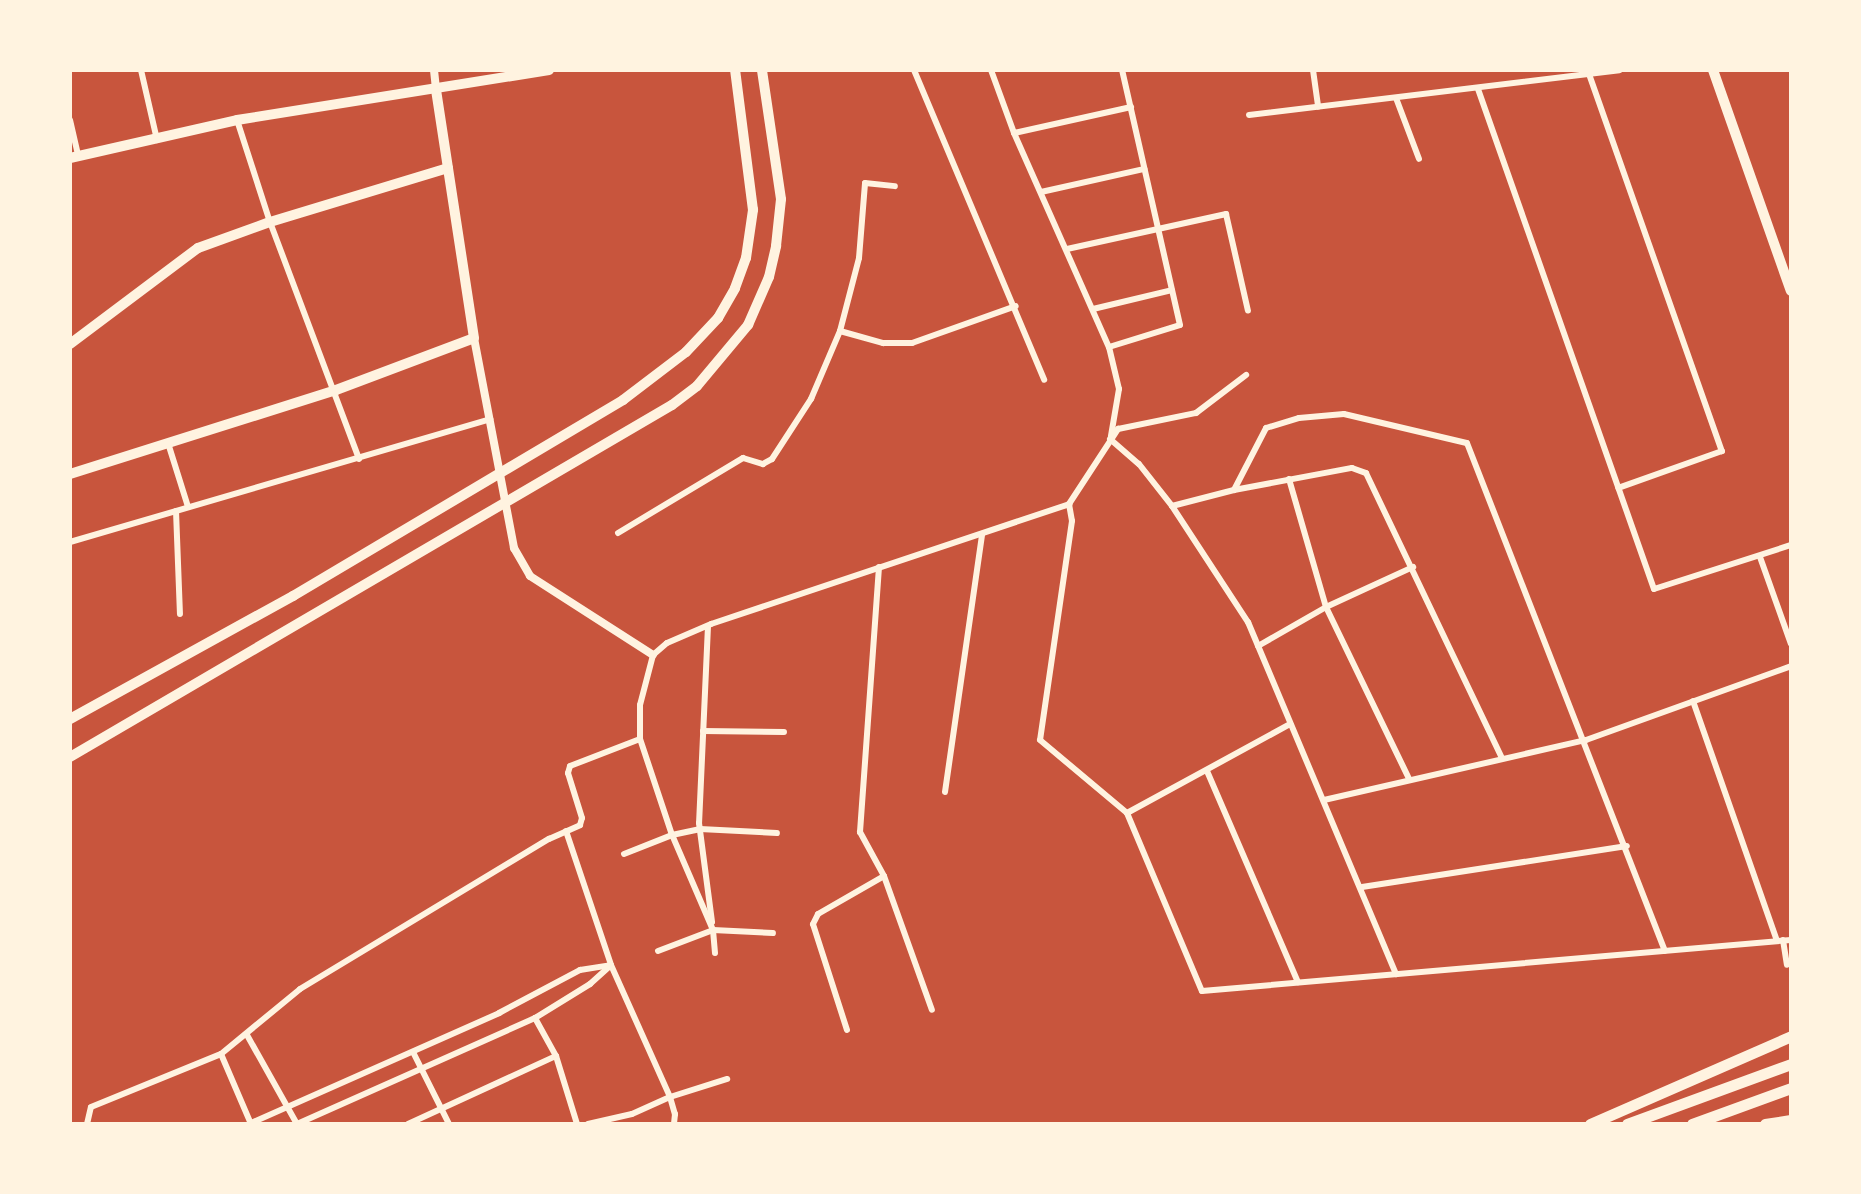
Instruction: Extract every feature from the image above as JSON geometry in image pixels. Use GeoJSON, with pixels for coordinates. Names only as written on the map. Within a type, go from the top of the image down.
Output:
{"type":"FeatureCollection","features":[{"type":"Feature","properties":{"kind":"highway"},"geometry":{"type":"LineString","coordinates":[[1590,1124],[1791,1036]]}},
{"type":"Feature","properties":{"kind":"highway"},"geometry":{"type":"LineString","coordinates":[[1627,1124],[1791,1064]]}},
{"type":"Feature","properties":{"kind":"highway"},"geometry":{"type":"LineString","coordinates":[[1692,1124],[1791,1088]]}},
{"type":"Feature","properties":{"kind":"highway"},"geometry":{"type":"LineString","coordinates":[[1765,1124],[1791,1120]]}},
{"type":"Feature","properties":{"kind":"main road"},"geometry":{"type":"LineString","coordinates":[[74,157],[237,120],[549,70]]}},
{"type":"Feature","properties":{"kind":"main road"},"geometry":{"type":"LineString","coordinates":[[70,719],[293,596],[658,376],[718,318],[735,288],[746,258],[753,210],[735,70]]}},
{"type":"Feature","properties":{"kind":"main road"},"geometry":{"type":"LineString","coordinates":[[70,757],[672,405],[723,359],[748,325],[769,277],[781,199],[762,70]]}},
{"type":"Feature","properties":{"kind":"main road"},"geometry":{"type":"LineString","coordinates":[[1713,70],[1791,291]]}},
{"type":"Feature","properties":{"kind":"main road"},"geometry":{"type":"LineString","coordinates":[[70,474],[336,390],[474,338],[436,90]]}},
{"type":"Feature","properties":{"kind":"main road"},"geometry":{"type":"LineString","coordinates":[[70,344],[198,248],[270,222],[448,168]]}},
{"type":"Feature","properties":{"kind":"street"},"geometry":{"type":"LineString","coordinates":[[141,70],[157,140]]}},
{"type":"Feature","properties":{"kind":"street"},"geometry":{"type":"LineString","coordinates":[[434,70],[436,90]]}},
{"type":"Feature","properties":{"kind":"street"},"geometry":{"type":"LineString","coordinates":[[914,70],[1016,306],[1044,380]]}},
{"type":"Feature","properties":{"kind":"street"},"geometry":{"type":"LineString","coordinates":[[991,70],[1014,133],[1109,347],[1119,389],[1110,439]]}},
{"type":"Feature","properties":{"kind":"street"},"geometry":{"type":"LineString","coordinates":[[1109,347],[1180,325],[1122,70]]}},
{"type":"Feature","properties":{"kind":"street"},"geometry":{"type":"LineString","coordinates":[[1313,70],[1318,107]]}},
{"type":"Feature","properties":{"kind":"street"},"geometry":{"type":"LineString","coordinates":[[1249,115],[1619,70]]}},
{"type":"Feature","properties":{"kind":"street"},"geometry":{"type":"LineString","coordinates":[[1589,74],[1722,451],[1618,488]]}},
{"type":"Feature","properties":{"kind":"street"},"geometry":{"type":"LineString","coordinates":[[1478,89],[1654,589],[1791,545]]}},
{"type":"Feature","properties":{"kind":"street"},"geometry":{"type":"LineString","coordinates":[[1396,98],[1419,159]]}},
{"type":"Feature","properties":{"kind":"street"},"geometry":{"type":"LineString","coordinates":[[1014,133],[1131,107]]}},
{"type":"Feature","properties":{"kind":"street"},"geometry":{"type":"LineString","coordinates":[[70,120],[74,157]]}},
{"type":"Feature","properties":{"kind":"street"},"geometry":{"type":"LineString","coordinates":[[237,120],[270,222],[336,390],[359,459]]}},
{"type":"Feature","properties":{"kind":"street"},"geometry":{"type":"LineString","coordinates":[[1041,192],[1144,169]]}},
{"type":"Feature","properties":{"kind":"street"},"geometry":{"type":"LineString","coordinates":[[618,533],[743,458],[763,464],[772,459],[811,399],[840,331],[859,258],[865,183],[895,186]]}},
{"type":"Feature","properties":{"kind":"street"},"geometry":{"type":"LineString","coordinates":[[1067,249],[1226,214],[1248,311]]}},
{"type":"Feature","properties":{"kind":"street"},"geometry":{"type":"LineString","coordinates":[[1093,309],[1172,290]]}},
{"type":"Feature","properties":{"kind":"street"},"geometry":{"type":"LineString","coordinates":[[840,331],[883,343],[912,343],[1016,306]]}},
{"type":"Feature","properties":{"kind":"street"},"geometry":{"type":"LineString","coordinates":[[474,338],[514,548],[530,576],[653,655]]}},
{"type":"Feature","properties":{"kind":"street"},"geometry":{"type":"LineString","coordinates":[[713,930],[672,835],[640,739],[640,705],[653,655],[667,643],[708,626],[1069,504],[1118,429],[1196,413],[1246,375]]}},
{"type":"Feature","properties":{"kind":"street"},"geometry":{"type":"LineString","coordinates":[[1234,490],[1266,428],[1299,418],[1344,414],[1467,443],[1586,740],[1665,951]]}},
{"type":"Feature","properties":{"kind":"street"},"geometry":{"type":"LineString","coordinates":[[70,542],[490,419]]}},
{"type":"Feature","properties":{"kind":"street"},"geometry":{"type":"LineString","coordinates":[[1110,439],[1139,464],[1172,506],[1248,622],[1396,974]]}},
{"type":"Feature","properties":{"kind":"street"},"geometry":{"type":"LineString","coordinates":[[168,443],[188,507]]}},
{"type":"Feature","properties":{"kind":"street"},"geometry":{"type":"LineString","coordinates":[[1172,506],[1234,490],[1352,468],[1366,473],[1502,758]]}},
{"type":"Feature","properties":{"kind":"street"},"geometry":{"type":"LineString","coordinates":[[1289,479],[1326,607],[1409,779]]}},
{"type":"Feature","properties":{"kind":"street"},"geometry":{"type":"LineString","coordinates":[[1069,504],[1072,521],[1040,740],[1127,813],[1202,991],[1791,940]]}},
{"type":"Feature","properties":{"kind":"street"},"geometry":{"type":"LineString","coordinates":[[176,511],[180,614]]}},
{"type":"Feature","properties":{"kind":"street"},"geometry":{"type":"LineString","coordinates":[[945,792],[982,534]]}},
{"type":"Feature","properties":{"kind":"street"},"geometry":{"type":"LineString","coordinates":[[1760,557],[1791,644]]}},
{"type":"Feature","properties":{"kind":"street"},"geometry":{"type":"LineString","coordinates":[[879,567],[860,832],[884,876],[932,1010]]}},
{"type":"Feature","properties":{"kind":"street"},"geometry":{"type":"LineString","coordinates":[[1258,646],[1326,607],[1413,567]]}},
{"type":"Feature","properties":{"kind":"street"},"geometry":{"type":"LineString","coordinates":[[708,626],[700,829],[715,953]]}},
{"type":"Feature","properties":{"kind":"street"},"geometry":{"type":"LineString","coordinates":[[1324,800],[1586,740],[1791,666]]}},
{"type":"Feature","properties":{"kind":"street"},"geometry":{"type":"LineString","coordinates":[[1693,701],[1787,965]]}},
{"type":"Feature","properties":{"kind":"street"},"geometry":{"type":"LineString","coordinates":[[1127,813],[1290,724]]}},
{"type":"Feature","properties":{"kind":"street"},"geometry":{"type":"LineString","coordinates":[[703,731],[784,732]]}},
{"type":"Feature","properties":{"kind":"street"},"geometry":{"type":"LineString","coordinates":[[87,1124],[91,1107],[221,1054],[300,989],[580,825],[582,818],[568,773],[570,766],[640,739]]}},
{"type":"Feature","properties":{"kind":"street"},"geometry":{"type":"LineString","coordinates":[[1207,771],[1298,982]]}},
{"type":"Feature","properties":{"kind":"street"},"geometry":{"type":"LineString","coordinates":[[624,854],[672,835],[700,829],[777,833]]}},
{"type":"Feature","properties":{"kind":"street"},"geometry":{"type":"LineString","coordinates":[[566,831],[611,965],[670,1097],[675,1114],[674,1124]]}},
{"type":"Feature","properties":{"kind":"street"},"geometry":{"type":"LineString","coordinates":[[1362,887],[1627,846]]}},
{"type":"Feature","properties":{"kind":"street"},"geometry":{"type":"LineString","coordinates":[[847,1030],[813,924],[818,914],[884,876]]}},
{"type":"Feature","properties":{"kind":"street"},"geometry":{"type":"LineString","coordinates":[[658,951],[713,930],[773,933]]}},
{"type":"Feature","properties":{"kind":"street"},"geometry":{"type":"LineString","coordinates":[[247,1035],[297,1124],[535,1018],[590,984],[611,965]]}},
{"type":"Feature","properties":{"kind":"street"},"geometry":{"type":"LineString","coordinates":[[221,1054],[250,1124],[499,1013],[580,970],[611,965]]}},
{"type":"Feature","properties":{"kind":"street"},"geometry":{"type":"LineString","coordinates":[[535,1018],[556,1056],[577,1124]]}},
{"type":"Feature","properties":{"kind":"street"},"geometry":{"type":"LineString","coordinates":[[413,1052],[449,1124]]}},
{"type":"Feature","properties":{"kind":"street"},"geometry":{"type":"LineString","coordinates":[[408,1124],[556,1056]]}},
{"type":"Feature","properties":{"kind":"street"},"geometry":{"type":"LineString","coordinates":[[588,1124],[632,1114],[670,1097],[727,1079]]}}]}
